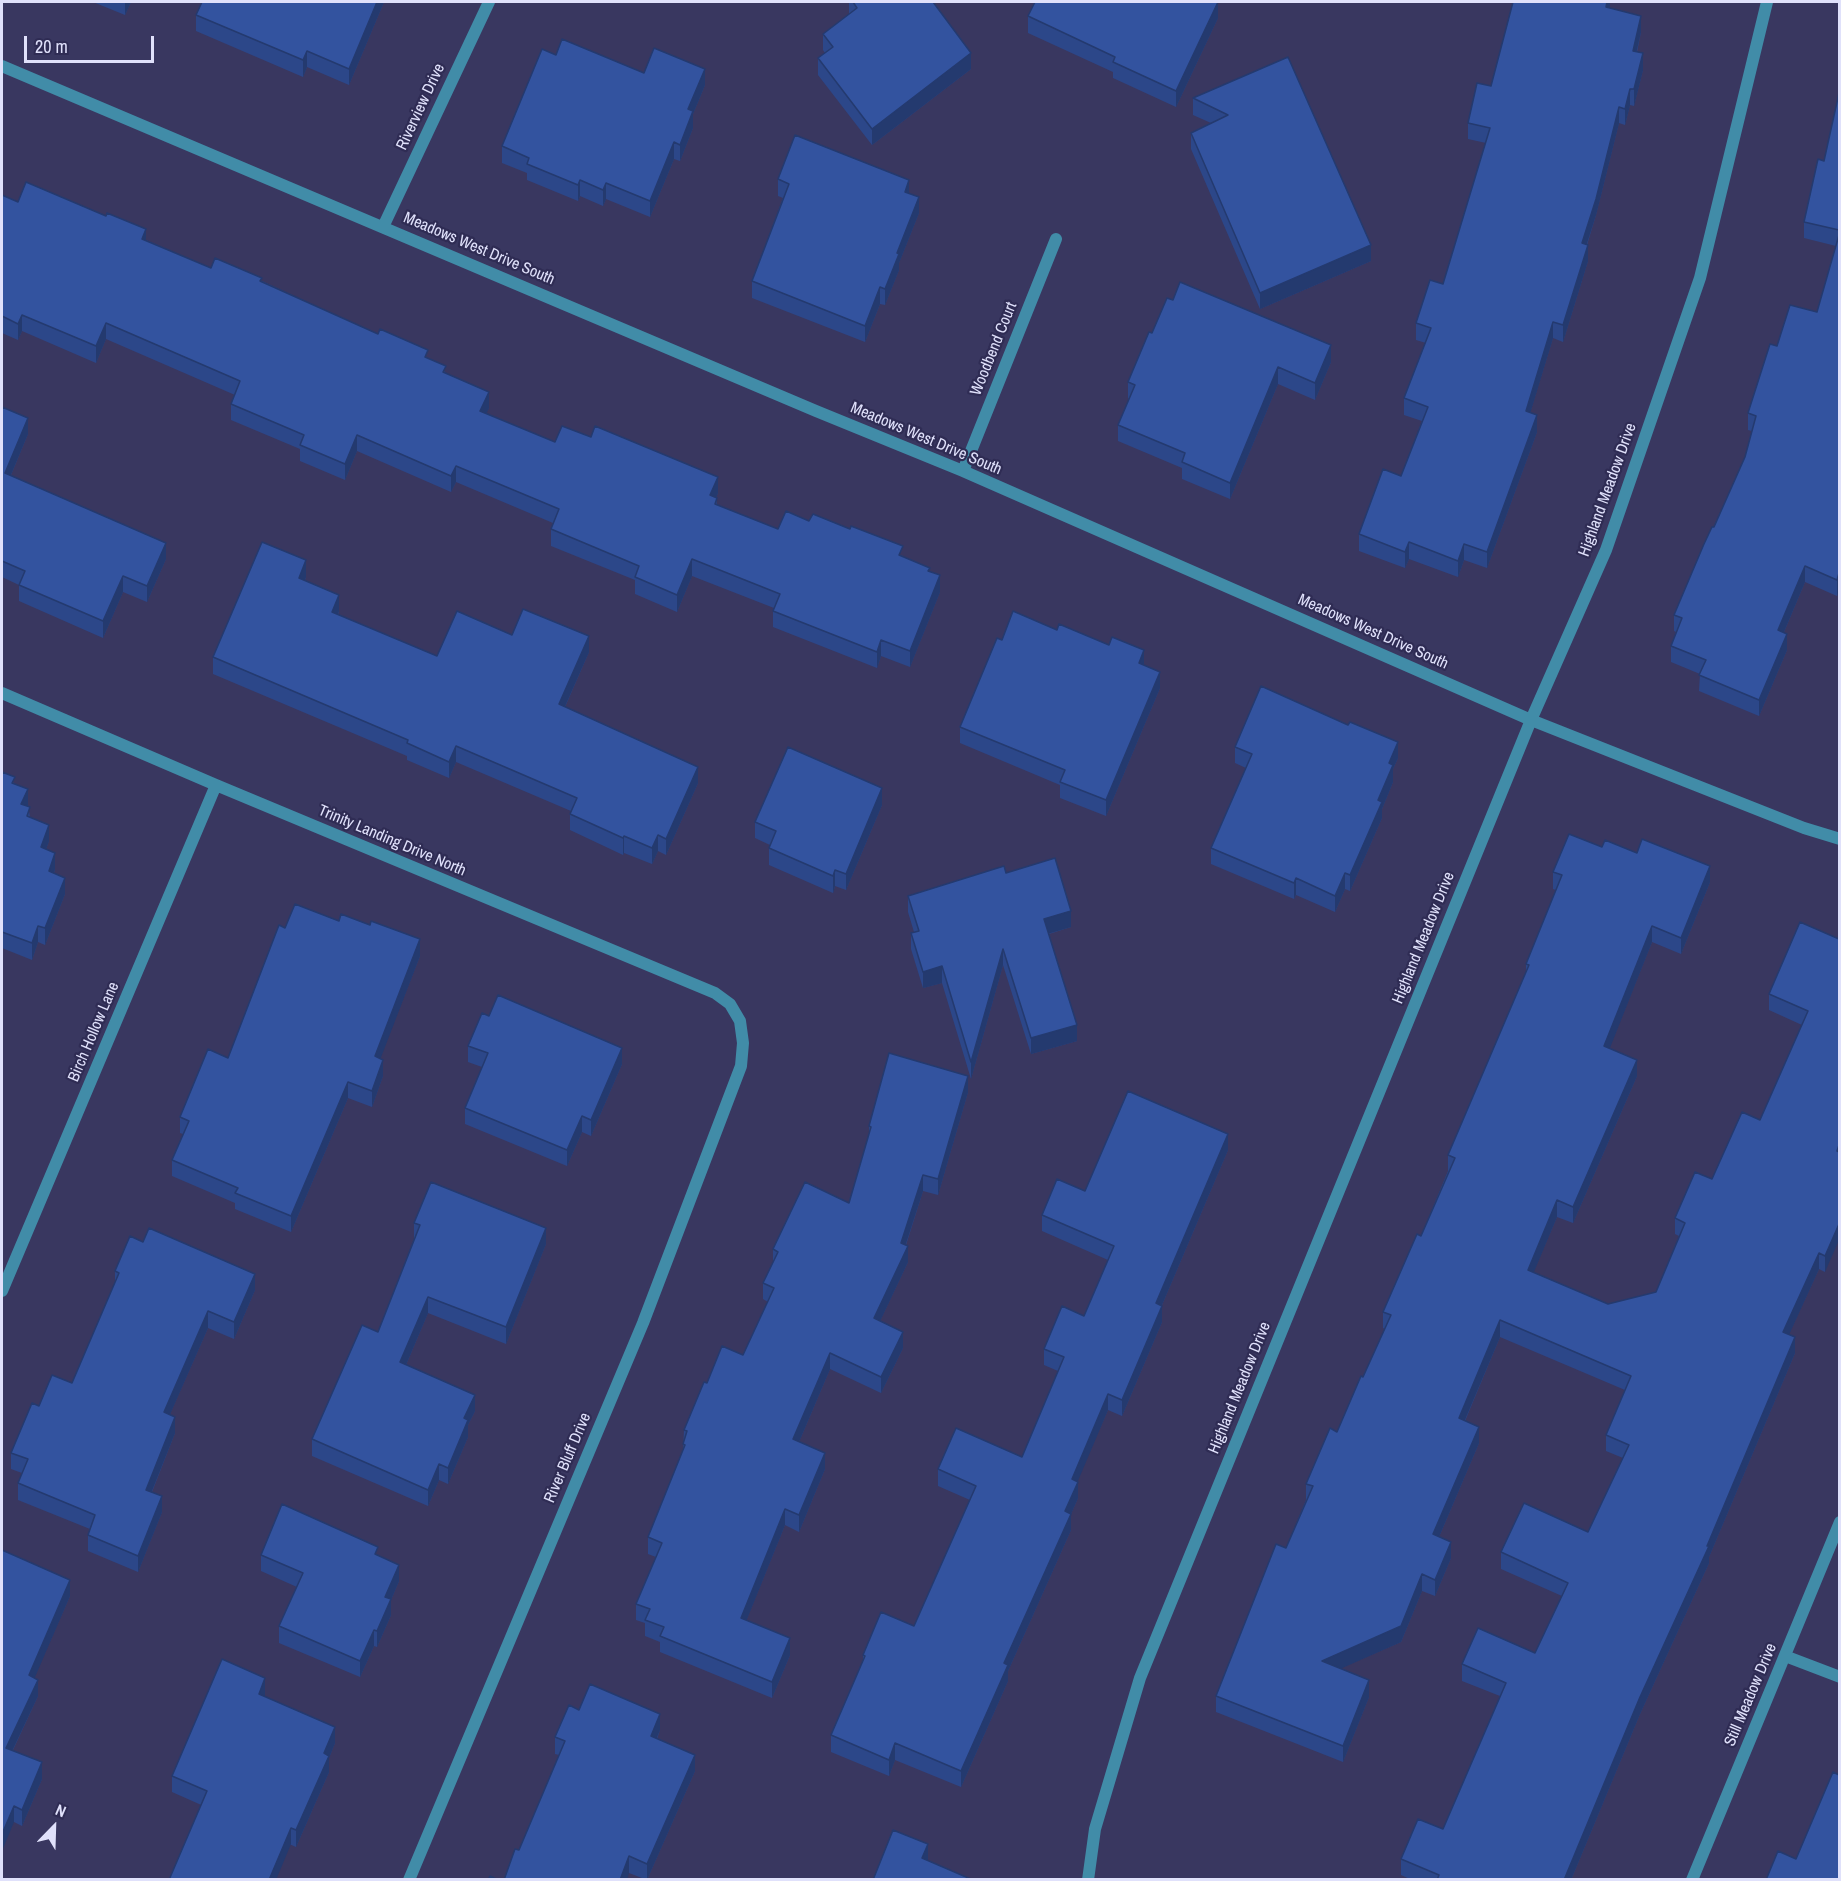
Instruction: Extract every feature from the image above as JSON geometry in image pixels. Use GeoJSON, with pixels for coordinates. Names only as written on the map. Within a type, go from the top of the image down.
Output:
{"type":"FeatureCollection","features":[{"type":"Feature","properties":{"kind":"street","name":"Riverview Drive"},"geometry":{"type":"LineString","coordinates":[[383,227],[489,2]]}},
{"type":"Feature","properties":{"kind":"street","name":"Highland Meadow Drive"},"geometry":{"type":"LineString","coordinates":[[1088,1880],[1095,1829],[1140,1678],[1532,720],[1606,550],[1700,278],[1767,2]]}},
{"type":"Feature","properties":{"kind":"street","name":"Meadows West Drive South"},"geometry":{"type":"LineString","coordinates":[[2,66],[963,471],[1532,720],[1804,828],[1839,839]]}},
{"type":"Feature","properties":{"kind":"street","name":"Woodbend Court"},"geometry":{"type":"LineString","coordinates":[[963,471],[1056,239]]}},
{"type":"Feature","properties":{"kind":"street","name":"Trinity Landing Drive North"},"geometry":{"type":"LineString","coordinates":[[2,693],[216,785],[715,993],[730,1004],[740,1021],[743,1043]]}},
{"type":"Feature","properties":{"kind":"street","name":"Birch Hollow Lane"},"geometry":{"type":"LineString","coordinates":[[2,1291],[216,785]]}},
{"type":"Feature","properties":{"kind":"street","name":"River Bluff Drive"},"geometry":{"type":"LineString","coordinates":[[409,1880],[643,1323],[741,1066],[743,1043]]}},
{"type":"Feature","properties":{"kind":"street","name":"Still Meadow Drive"},"geometry":{"type":"LineString","coordinates":[[1692,1880],[1839,1522]]}},
{"type":"Feature","properties":{"kind":"street"},"geometry":{"type":"LineString","coordinates":[[1785,1656],[1839,1677]]}},
{"type":"Feature","properties":{"kind":"building"},"geometry":{"type":"Polygon","coordinates":[[[202,2],[377,2],[349,69],[307,51],[303,60],[196,15],[202,2]]]}},
{"type":"Feature","properties":{"kind":"building"},"geometry":{"type":"Polygon","coordinates":[[[853,2],[933,2],[971,53],[872,129],[818,58],[833,47],[823,34],[857,8],[853,2]]]}},
{"type":"Feature","properties":{"kind":"building"},"geometry":{"type":"Polygon","coordinates":[[[1035,2],[1218,2],[1176,91],[1113,62],[1115,57],[1028,16],[1035,2]]]}},
{"type":"Feature","properties":{"kind":"building"},"geometry":{"type":"Polygon","coordinates":[[[1513,2],[1607,2],[1606,7],[1641,16],[1633,51],[1643,53],[1634,89],[1630,89],[1625,109],[1619,107],[1596,199],[1582,243],[1588,245],[1563,325],[1553,322],[1526,411],[1537,415],[1487,552],[1464,544],[1458,561],[1409,542],[1405,552],[1359,534],[1383,469],[1401,476],[1428,407],[1404,398],[1431,328],[1416,323],[1430,280],[1443,284],[1490,128],[1468,123],[1477,83],[1491,86],[1513,2]]]}},
{"type":"Feature","properties":{"kind":"building"},"geometry":{"type":"Polygon","coordinates":[[[562,39],[644,73],[654,48],[705,69],[688,109],[693,111],[680,145],[674,142],[650,201],[606,183],[603,190],[580,180],[578,185],[527,164],[529,158],[502,146],[542,49],[556,55],[562,39]]]}},
{"type":"Feature","properties":{"kind":"building"},"geometry":{"type":"Polygon","coordinates":[[[1288,57],[1371,245],[1260,293],[1191,133],[1228,115],[1193,98],[1288,57]]]}},
{"type":"Feature","properties":{"kind":"building"},"geometry":{"type":"Polygon","coordinates":[[[1839,93],[1839,230],[1804,222],[1818,159],[1824,161],[1839,93]]]}},
{"type":"Feature","properties":{"kind":"building"},"geometry":{"type":"Polygon","coordinates":[[[795,135],[909,180],[905,192],[919,197],[885,289],[880,287],[865,326],[752,281],[789,184],[778,179],[795,135]]]}},
{"type":"Feature","properties":{"kind":"building"},"geometry":{"type":"Polygon","coordinates":[[[26,182],[106,216],[107,213],[146,229],[142,239],[211,268],[215,258],[262,278],[260,281],[378,334],[380,329],[428,350],[425,357],[446,366],[443,372],[489,392],[480,411],[555,442],[562,426],[591,437],[595,426],[718,477],[710,495],[717,498],[715,504],[778,529],[786,511],[809,521],[813,514],[903,546],[899,555],[930,568],[928,571],[940,575],[910,651],[881,640],[877,652],[773,611],[780,594],[692,559],[677,595],[635,577],[639,566],[551,529],[559,509],[456,466],[451,476],[357,435],[345,464],[300,445],[304,435],[231,404],[240,381],[106,323],[96,346],[22,315],[18,324],[2,316],[2,195],[18,202],[26,182]]]}},
{"type":"Feature","properties":{"kind":"building"},"geometry":{"type":"Polygon","coordinates":[[[1839,235],[1839,573],[1837,580],[1805,566],[1778,630],[1787,634],[1759,700],[1699,675],[1706,660],[1671,646],[1682,618],[1674,615],[1745,457],[1756,416],[1748,413],[1770,344],[1777,346],[1790,305],[1817,312],[1839,235]]]}},
{"type":"Feature","properties":{"kind":"building"},"geometry":{"type":"Polygon","coordinates":[[[1180,282],[1331,345],[1315,383],[1278,367],[1230,483],[1182,462],[1185,453],[1118,425],[1135,385],[1128,382],[1149,332],[1152,333],[1167,298],[1173,300],[1180,282]]]}},
{"type":"Feature","properties":{"kind":"building"},"geometry":{"type":"Polygon","coordinates":[[[2,407],[28,418],[5,473],[166,543],[147,586],[123,576],[103,621],[19,585],[25,571],[2,561],[2,407]]]}},
{"type":"Feature","properties":{"kind":"building"},"geometry":{"type":"Polygon","coordinates":[[[262,542],[306,560],[299,578],[339,595],[332,612],[437,656],[457,611],[512,635],[523,609],[589,636],[559,704],[698,767],[666,839],[658,835],[652,848],[624,836],[623,838],[570,814],[577,798],[456,746],[449,762],[407,743],[408,740],[213,657],[262,542]]]}},
{"type":"Feature","properties":{"kind":"building"},"geometry":{"type":"Polygon","coordinates":[[[1013,611],[1057,630],[1059,624],[1109,645],[1112,637],[1144,650],[1139,663],[1160,672],[1106,800],[1060,782],[1065,770],[960,727],[997,638],[1002,640],[1013,611]]]}},
{"type":"Feature","properties":{"kind":"building"},"geometry":{"type":"Polygon","coordinates":[[[1261,686],[1348,725],[1350,722],[1398,742],[1389,763],[1393,765],[1378,800],[1382,802],[1350,875],[1345,873],[1335,896],[1296,878],[1294,883],[1211,848],[1252,754],[1235,747],[1261,686]]]}},
{"type":"Feature","properties":{"kind":"building"},"geometry":{"type":"Polygon","coordinates":[[[788,747],[882,788],[846,874],[835,870],[833,876],[769,848],[776,831],[755,822],[788,747]]]}},
{"type":"Feature","properties":{"kind":"building"},"geometry":{"type":"Polygon","coordinates":[[[2,772],[15,777],[12,783],[28,789],[21,804],[30,807],[27,816],[49,825],[41,847],[55,853],[49,871],[65,878],[45,928],[38,926],[32,943],[2,932],[2,772]]]}},
{"type":"Feature","properties":{"kind":"building"},"geometry":{"type":"Polygon","coordinates":[[[1569,834],[1602,847],[1605,840],[1637,853],[1642,839],[1710,866],[1681,938],[1652,926],[1604,1046],[1637,1060],[1573,1207],[1557,1200],[1528,1270],[1608,1304],[1656,1292],[1685,1223],[1675,1218],[1695,1172],[1712,1179],[1742,1112],[1760,1120],[1808,1011],[1769,994],[1800,922],[1839,939],[1839,1145],[1837,1151],[1839,1152],[1839,1224],[1825,1256],[1819,1253],[1783,1332],[1795,1337],[1707,1546],[1709,1546],[1640,1697],[1564,1880],[1437,1880],[1439,1875],[1401,1859],[1418,1819],[1443,1829],[1506,1683],[1462,1664],[1478,1628],[1535,1653],[1568,1583],[1501,1552],[1524,1503],[1588,1532],[1629,1445],[1606,1435],[1631,1376],[1500,1320],[1459,1418],[1479,1427],[1433,1534],[1451,1542],[1435,1580],[1422,1574],[1401,1626],[1322,1661],[1369,1680],[1343,1746],[1216,1696],[1276,1544],[1286,1548],[1313,1486],[1306,1484],[1330,1428],[1337,1432],[1391,1315],[1383,1312],[1417,1234],[1421,1236],[1455,1158],[1448,1155],[1529,965],[1526,964],[1562,875],[1553,872],[1569,834]]]}},
{"type":"Feature","properties":{"kind":"building"},"geometry":{"type":"Polygon","coordinates":[[[1055,858],[1071,911],[1044,919],[1077,1025],[1031,1038],[1003,949],[971,1062],[942,966],[923,972],[911,933],[919,931],[908,896],[1004,866],[1006,873],[1055,858]]]}},
{"type":"Feature","properties":{"kind":"building"},"geometry":{"type":"Polygon","coordinates":[[[295,904],[339,921],[341,914],[370,925],[371,921],[420,939],[375,1056],[383,1060],[372,1091],[348,1082],[291,1216],[235,1193],[238,1188],[172,1160],[189,1121],[180,1117],[208,1049],[228,1058],[279,925],[285,928],[295,904]]]}},
{"type":"Feature","properties":{"kind":"building"},"geometry":{"type":"Polygon","coordinates":[[[498,995],[622,1048],[591,1120],[582,1116],[567,1150],[465,1108],[488,1053],[468,1046],[482,1013],[489,1016],[498,995]]]}},
{"type":"Feature","properties":{"kind":"building"},"geometry":{"type":"Polygon","coordinates":[[[889,1053],[968,1076],[938,1179],[923,1175],[901,1243],[908,1246],[874,1318],[903,1332],[881,1377],[830,1353],[793,1439],[825,1453],[799,1515],[785,1509],[741,1618],[790,1638],[772,1682],[660,1636],[664,1627],[645,1620],[650,1609],[636,1604],[662,1543],[648,1537],[685,1445],[683,1444],[687,1431],[684,1430],[722,1346],[743,1355],[774,1288],[763,1283],[778,1252],[773,1249],[805,1182],[849,1203],[889,1053]]]}},
{"type":"Feature","properties":{"kind":"building"},"geometry":{"type":"Polygon","coordinates":[[[1128,1091],[1228,1134],[1156,1303],[1162,1306],[1122,1400],[1108,1394],[1072,1479],[1078,1482],[1065,1511],[1071,1514],[1004,1663],[1008,1665],[961,1771],[895,1743],[889,1760],[831,1735],[881,1612],[914,1626],[976,1486],[938,1469],[956,1428],[1022,1457],[1064,1357],[1044,1349],[1062,1306],[1084,1316],[1114,1246],[1042,1215],[1057,1179],[1085,1191],[1128,1091]]]}},
{"type":"Feature","properties":{"kind":"building"},"geometry":{"type":"Polygon","coordinates":[[[431,1182],[546,1228],[506,1327],[428,1297],[400,1362],[475,1395],[464,1418],[468,1420],[448,1468],[439,1464],[428,1490],[312,1439],[362,1325],[378,1332],[420,1225],[414,1223],[431,1182]]]}},
{"type":"Feature","properties":{"kind":"building"},"geometry":{"type":"Polygon","coordinates":[[[149,1228],[255,1274],[234,1322],[208,1311],[164,1412],[175,1417],[146,1490],[162,1496],[138,1556],[88,1535],[95,1515],[18,1483],[28,1459],[11,1453],[32,1403],[39,1406],[52,1375],[72,1383],[119,1273],[115,1271],[130,1236],[143,1242],[149,1228]]]}},
{"type":"Feature","properties":{"kind":"building"},"geometry":{"type":"Polygon","coordinates":[[[282,1504],[378,1547],[375,1554],[399,1565],[385,1597],[391,1599],[360,1661],[279,1626],[303,1573],[261,1555],[282,1504]]]}},
{"type":"Feature","properties":{"kind":"building"},"geometry":{"type":"Polygon","coordinates":[[[2,1550],[70,1580],[29,1675],[38,1680],[6,1748],[42,1762],[22,1810],[14,1806],[2,1834],[2,1550]]]}},
{"type":"Feature","properties":{"kind":"building"},"geometry":{"type":"Polygon","coordinates":[[[222,1659],[265,1678],[259,1694],[335,1727],[324,1753],[329,1756],[296,1830],[291,1828],[269,1880],[169,1880],[207,1791],[172,1776],[222,1659]]]}},
{"type":"Feature","properties":{"kind":"building"},"geometry":{"type":"Polygon","coordinates":[[[590,1684],[660,1714],[651,1736],[695,1755],[647,1864],[629,1856],[620,1880],[504,1880],[515,1849],[519,1850],[565,1741],[555,1737],[569,1705],[579,1710],[590,1684]]]}},
{"type":"Feature","properties":{"kind":"building"},"geometry":{"type":"Polygon","coordinates":[[[1833,1772],[1839,1775],[1839,1880],[1766,1880],[1778,1851],[1796,1859],[1833,1772]]]}},
{"type":"Feature","properties":{"kind":"building"},"geometry":{"type":"Polygon","coordinates":[[[893,1830],[928,1844],[922,1858],[973,1880],[873,1880],[893,1830]]]}}]}
